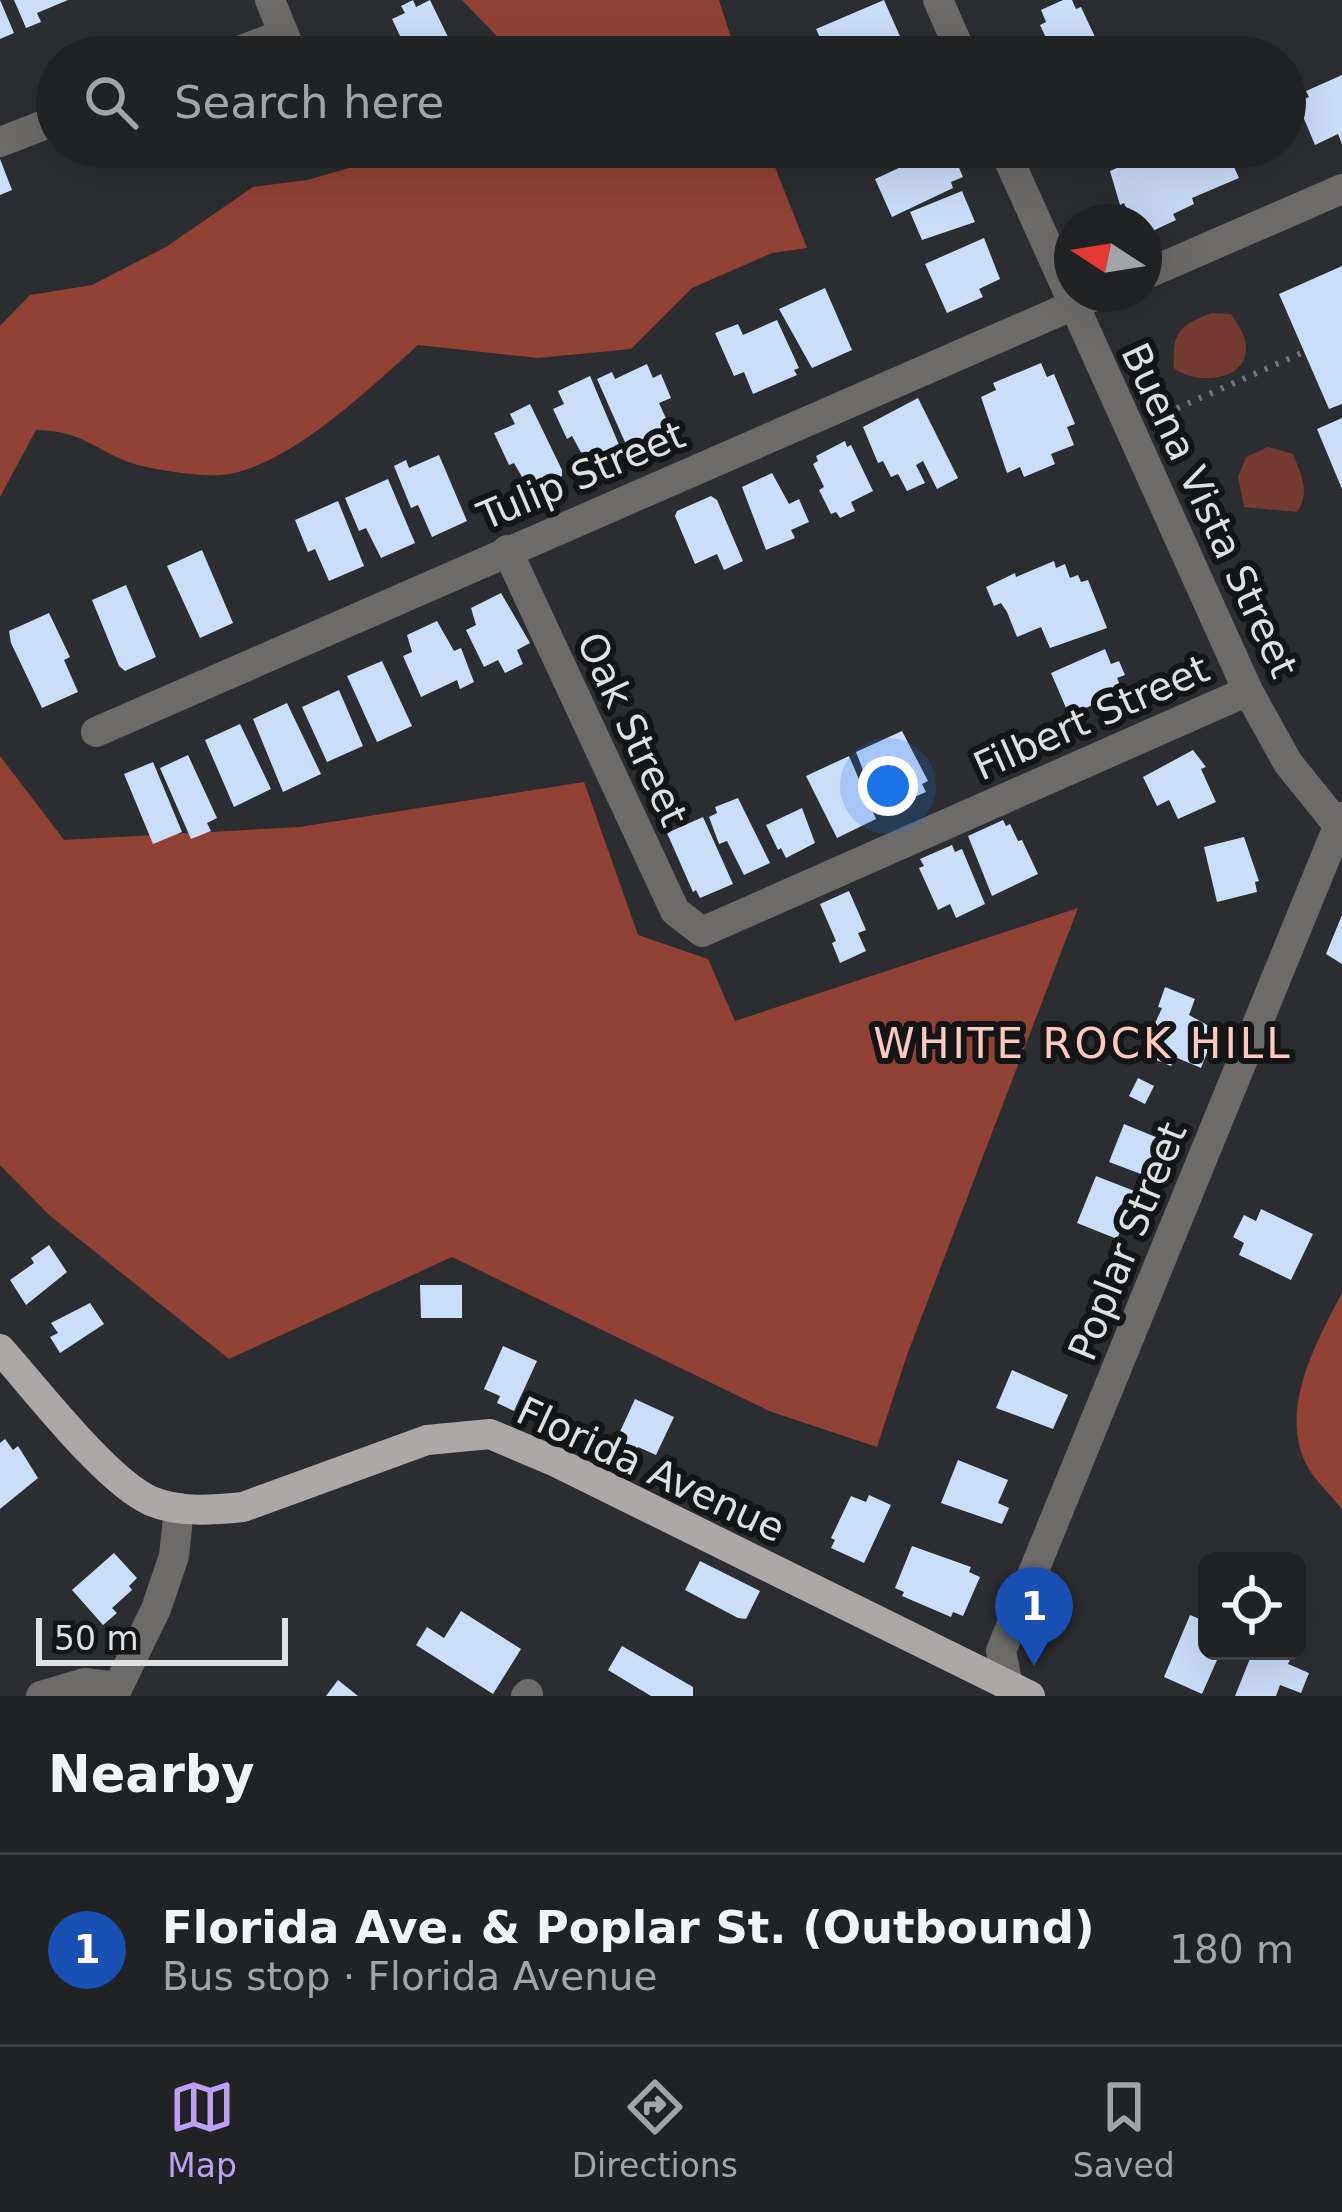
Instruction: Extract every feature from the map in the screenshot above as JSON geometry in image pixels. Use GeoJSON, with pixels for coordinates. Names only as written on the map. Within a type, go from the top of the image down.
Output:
{"type":"FeatureCollection","features":[{"type":"Feature","properties":{"kind":"main road","name":"Florida Avenue"},"geometry":{"type":"LineString","coordinates":[[0,1349],[126,1486],[153,1502],[179,1508],[243,1507],[427,1440],[490,1434],[556,1462],[1016,1693]]}},
{"type":"Feature","properties":{"kind":"street"},"geometry":{"type":"LineString","coordinates":[[270,0],[285,36]]}},
{"type":"Feature","properties":{"kind":"street"},"geometry":{"type":"LineString","coordinates":[[938,0],[954,36]]}},
{"type":"Feature","properties":{"kind":"street"},"geometry":{"type":"LineString","coordinates":[[0,142],[36,128]]}},
{"type":"Feature","properties":{"kind":"street","name":"Buena Vista Street"},"geometry":{"type":"LineString","coordinates":[[1014,168],[1054,240]]}},
{"type":"Feature","properties":{"kind":"street"},"geometry":{"type":"LineString","coordinates":[[1162,266],[1342,189]]}},
{"type":"Feature","properties":{"kind":"street","name":"Tulip Street"},"geometry":{"type":"LineString","coordinates":[[96,732],[1056,312]]}},
{"type":"Feature","properties":{"kind":"street","name":"Buena Vista Street"},"geometry":{"type":"LineString","coordinates":[[1091,312],[1248,691],[1288,763],[1340,821]]}},
{"type":"Feature","properties":{"kind":"street","name":"Oak Street"},"geometry":{"type":"LineString","coordinates":[[507,550],[675,911],[702,932]]}},
{"type":"Feature","properties":{"kind":"street","name":"Filbert Street"},"geometry":{"type":"LineString","coordinates":[[702,932],[1248,691]]}},
{"type":"Feature","properties":{"kind":"street","name":"Poplar Street"},"geometry":{"type":"LineString","coordinates":[[1016,1693],[1001,1651],[1340,821]]}},
{"type":"Feature","properties":{"kind":"street"},"geometry":{"type":"LineString","coordinates":[[41,1696],[85,1683],[118,1691],[156,1609],[174,1556],[179,1508]]}},
{"type":"Feature","properties":{"kind":"path"},"geometry":{"type":"LineString","coordinates":[[1152,419],[1304,352]]}},
{"type":"Feature","properties":{"kind":"shaded area"},"geometry":{"type":"Polygon","coordinates":[[[462,0],[719,0],[730,36],[497,36],[462,0]]]}},
{"type":"Feature","properties":{"kind":"shaded area"},"geometry":{"type":"Polygon","coordinates":[[[350,168],[775,168],[807,248],[772,253],[692,288],[631,349],[538,358],[418,345],[300,443],[246,469],[221,475],[138,465],[80,438],[36,430],[0,497],[0,326],[30,295],[92,285],[166,247],[253,187],[350,168]]]}},
{"type":"Feature","properties":{"kind":"shaded area"},"geometry":{"type":"Polygon","coordinates":[[[1212,313],[1231,314],[1242,331],[1243,361],[1237,369],[1216,377],[1182,373],[1174,368],[1176,338],[1185,326],[1212,313]]]}},
{"type":"Feature","properties":{"kind":"shaded area"},"geometry":{"type":"Polygon","coordinates":[[[1268,447],[1293,454],[1304,490],[1297,512],[1244,507],[1238,477],[1246,457],[1268,447]]]}},
{"type":"Feature","properties":{"kind":"shaded area"},"geometry":{"type":"Polygon","coordinates":[[[0,756],[64,840],[299,827],[584,782],[638,935],[708,959],[735,1021],[1078,908],[907,1355],[877,1447],[769,1411],[452,1257],[229,1359],[49,1215],[0,1165],[0,756]]]}},
{"type":"Feature","properties":{"kind":"shaded area"},"geometry":{"type":"Polygon","coordinates":[[[1342,1293],[1342,1509],[1306,1464],[1297,1421],[1304,1376],[1342,1293]]]}},
{"type":"Feature","properties":{"kind":"building"},"geometry":{"type":"Polygon","coordinates":[[[0,0],[14,33],[0,39],[0,0]]]}},
{"type":"Feature","properties":{"kind":"building"},"geometry":{"type":"Polygon","coordinates":[[[14,0],[68,0],[37,13],[41,22],[26,28],[14,0]]]}},
{"type":"Feature","properties":{"kind":"building"},"geometry":{"type":"Polygon","coordinates":[[[413,0],[416,7],[430,0],[448,36],[400,36],[392,19],[405,13],[401,6],[413,0]]]}},
{"type":"Feature","properties":{"kind":"building"},"geometry":{"type":"Polygon","coordinates":[[[884,0],[900,36],[819,36],[816,29],[884,0]]]}},
{"type":"Feature","properties":{"kind":"building"},"geometry":{"type":"Polygon","coordinates":[[[1072,0],[1076,9],[1081,7],[1095,36],[1045,36],[1041,10],[1072,0]]]}},
{"type":"Feature","properties":{"kind":"building"},"geometry":{"type":"Polygon","coordinates":[[[1342,75],[1342,144],[1338,134],[1315,145],[1306,124],[1306,91],[1342,75]]]}},
{"type":"Feature","properties":{"kind":"building"},"geometry":{"type":"Polygon","coordinates":[[[0,159],[12,190],[0,195],[0,159]]]}},
{"type":"Feature","properties":{"kind":"building"},"geometry":{"type":"Polygon","coordinates":[[[899,168],[959,168],[963,177],[951,182],[953,188],[892,217],[875,179],[899,168]]]}},
{"type":"Feature","properties":{"kind":"building"},"geometry":{"type":"Polygon","coordinates":[[[1117,168],[1234,168],[1239,178],[1192,198],[1194,204],[1173,214],[1176,220],[1162,227],[1162,204],[1120,204],[1110,171],[1117,168]]]}},
{"type":"Feature","properties":{"kind":"building"},"geometry":{"type":"Polygon","coordinates":[[[962,191],[975,222],[922,240],[910,212],[962,191]]]}},
{"type":"Feature","properties":{"kind":"building"},"geometry":{"type":"Polygon","coordinates":[[[984,238],[1000,279],[979,289],[983,297],[947,313],[925,264],[984,238]]]}},
{"type":"Feature","properties":{"kind":"building"},"geometry":{"type":"Polygon","coordinates":[[[1342,266],[1342,404],[1329,409],[1279,294],[1342,266]]]}},
{"type":"Feature","properties":{"kind":"building"},"geometry":{"type":"Polygon","coordinates":[[[825,288],[852,350],[812,368],[779,309],[825,288]]]}},
{"type":"Feature","properties":{"kind":"building"},"geometry":{"type":"Polygon","coordinates":[[[777,320],[799,368],[794,370],[797,375],[753,394],[744,372],[734,376],[715,333],[738,324],[743,335],[777,320]]]}},
{"type":"Feature","properties":{"kind":"building"},"geometry":{"type":"Polygon","coordinates":[[[1041,363],[1047,377],[1054,374],[1075,424],[1067,427],[1074,445],[1051,454],[1055,464],[1024,477],[1020,467],[1007,473],[981,397],[996,390],[993,383],[1041,363]]]}},
{"type":"Feature","properties":{"kind":"building"},"geometry":{"type":"Polygon","coordinates":[[[647,364],[653,378],[661,374],[671,398],[659,403],[669,425],[663,427],[666,432],[628,449],[597,379],[612,372],[615,379],[647,364]]]}},
{"type":"Feature","properties":{"kind":"building"},"geometry":{"type":"Polygon","coordinates":[[[590,376],[622,452],[589,467],[572,436],[567,439],[553,409],[564,404],[558,391],[590,376]]]}},
{"type":"Feature","properties":{"kind":"building"},"geometry":{"type":"Polygon","coordinates":[[[918,398],[958,478],[937,489],[923,461],[916,465],[925,483],[907,491],[898,474],[891,477],[883,461],[878,463],[863,427],[918,398]]]}},
{"type":"Feature","properties":{"kind":"building"},"geometry":{"type":"Polygon","coordinates":[[[530,404],[562,476],[530,491],[514,463],[509,465],[494,433],[515,424],[510,414],[530,404]]]}},
{"type":"Feature","properties":{"kind":"building"},"geometry":{"type":"Polygon","coordinates":[[[1342,418],[1342,489],[1317,429],[1342,418]]]}},
{"type":"Feature","properties":{"kind":"building"},"geometry":{"type":"Polygon","coordinates":[[[845,441],[873,491],[851,502],[855,511],[840,518],[836,512],[831,514],[819,490],[824,487],[813,464],[818,461],[816,456],[845,441]]]}},
{"type":"Feature","properties":{"kind":"building"},"geometry":{"type":"Polygon","coordinates":[[[439,455],[467,521],[432,537],[418,505],[411,508],[394,466],[406,460],[409,468],[439,455]]]}},
{"type":"Feature","properties":{"kind":"building"},"geometry":{"type":"Polygon","coordinates":[[[772,473],[789,504],[799,499],[809,522],[791,530],[795,538],[766,550],[742,487],[772,473]]]}},
{"type":"Feature","properties":{"kind":"building"},"geometry":{"type":"Polygon","coordinates":[[[388,479],[415,543],[381,558],[366,528],[359,531],[345,498],[388,479]]]}},
{"type":"Feature","properties":{"kind":"building"},"geometry":{"type":"Polygon","coordinates":[[[711,496],[717,500],[743,561],[724,570],[717,554],[695,564],[675,516],[711,496]]]}},
{"type":"Feature","properties":{"kind":"building"},"geometry":{"type":"Polygon","coordinates":[[[338,501],[364,566],[329,581],[315,549],[308,552],[295,520],[338,501]]]}},
{"type":"Feature","properties":{"kind":"building"},"geometry":{"type":"Polygon","coordinates":[[[202,550],[233,623],[200,638],[167,566],[202,550]]]}},
{"type":"Feature","properties":{"kind":"building"},"geometry":{"type":"Polygon","coordinates":[[[1054,561],[1056,568],[1065,564],[1070,578],[1078,575],[1081,582],[1088,580],[1107,628],[1050,648],[1041,627],[1017,637],[1007,612],[1001,603],[994,606],[986,587],[1054,561]]]}},
{"type":"Feature","properties":{"kind":"building"},"geometry":{"type":"Polygon","coordinates":[[[126,585],[156,657],[125,671],[92,600],[126,585]]]}},
{"type":"Feature","properties":{"kind":"building"},"geometry":{"type":"Polygon","coordinates":[[[501,593],[530,643],[517,650],[523,664],[505,673],[498,660],[484,667],[466,630],[476,625],[471,608],[501,593]]]}},
{"type":"Feature","properties":{"kind":"building"},"geometry":{"type":"Polygon","coordinates":[[[49,613],[70,657],[64,660],[78,692],[42,708],[9,631],[49,613]]]}},
{"type":"Feature","properties":{"kind":"building"},"geometry":{"type":"Polygon","coordinates":[[[437,621],[454,651],[461,648],[474,682],[460,689],[457,680],[421,697],[403,656],[412,652],[407,635],[437,621]]]}},
{"type":"Feature","properties":{"kind":"building"},"geometry":{"type":"Polygon","coordinates":[[[1105,649],[1111,664],[1119,661],[1125,675],[1117,678],[1123,692],[1069,715],[1051,673],[1105,649]]]}},
{"type":"Feature","properties":{"kind":"building"},"geometry":{"type":"Polygon","coordinates":[[[382,661],[412,726],[377,742],[347,676],[382,661]]]}},
{"type":"Feature","properties":{"kind":"building"},"geometry":{"type":"Polygon","coordinates":[[[339,690],[363,746],[327,762],[302,707],[339,690]]]}},
{"type":"Feature","properties":{"kind":"building"},"geometry":{"type":"Polygon","coordinates":[[[287,703],[321,774],[283,792],[253,719],[287,703]]]}},
{"type":"Feature","properties":{"kind":"building"},"geometry":{"type":"Polygon","coordinates":[[[240,724],[271,789],[234,807],[205,740],[240,724]]]}},
{"type":"Feature","properties":{"kind":"building"},"geometry":{"type":"Polygon","coordinates":[[[902,731],[928,781],[922,784],[926,792],[885,810],[882,802],[876,804],[856,752],[902,731]]]}},
{"type":"Feature","properties":{"kind":"building"},"geometry":{"type":"Polygon","coordinates":[[[1193,750],[1206,767],[1201,769],[1216,802],[1178,819],[1169,800],[1157,806],[1143,777],[1193,750]]]}},
{"type":"Feature","properties":{"kind":"building"},"geometry":{"type":"Polygon","coordinates":[[[188,755],[217,818],[207,823],[211,831],[191,839],[160,768],[188,755]]]}},
{"type":"Feature","properties":{"kind":"building"},"geometry":{"type":"Polygon","coordinates":[[[849,756],[876,819],[837,838],[806,776],[849,756]]]}},
{"type":"Feature","properties":{"kind":"building"},"geometry":{"type":"Polygon","coordinates":[[[153,762],[182,832],[153,844],[124,774],[153,762]]]}},
{"type":"Feature","properties":{"kind":"building"},"geometry":{"type":"Polygon","coordinates":[[[738,798],[770,863],[744,875],[727,841],[719,844],[709,817],[717,813],[715,807],[738,798]]]}},
{"type":"Feature","properties":{"kind":"building"},"geometry":{"type":"Polygon","coordinates":[[[802,808],[815,843],[786,858],[766,825],[802,808]]]}},
{"type":"Feature","properties":{"kind":"building"},"geometry":{"type":"Polygon","coordinates":[[[703,817],[733,884],[700,898],[667,833],[703,817]]]}},
{"type":"Feature","properties":{"kind":"building"},"geometry":{"type":"Polygon","coordinates":[[[1003,820],[1022,840],[1038,874],[992,896],[968,836],[1003,820]]]}},
{"type":"Feature","properties":{"kind":"building"},"geometry":{"type":"Polygon","coordinates":[[[1244,837],[1259,881],[1255,882],[1257,892],[1217,902],[1204,847],[1244,837]]]}},
{"type":"Feature","properties":{"kind":"building"},"geometry":{"type":"Polygon","coordinates":[[[952,845],[955,852],[962,849],[985,904],[956,918],[950,904],[938,910],[919,868],[924,866],[920,859],[952,845]]]}},
{"type":"Feature","properties":{"kind":"building"},"geometry":{"type":"Polygon","coordinates":[[[849,891],[866,930],[858,933],[866,951],[840,963],[820,904],[849,891]]]}},
{"type":"Feature","properties":{"kind":"building"},"geometry":{"type":"Polygon","coordinates":[[[1342,915],[1342,964],[1326,954],[1342,915]]]}},
{"type":"Feature","properties":{"kind":"building"},"geometry":{"type":"Polygon","coordinates":[[[1165,987],[1195,999],[1189,1015],[1216,1030],[1201,1068],[1175,1057],[1171,1066],[1141,1054],[1162,1008],[1158,1007],[1165,987]]]}},
{"type":"Feature","properties":{"kind":"building"},"geometry":{"type":"Polygon","coordinates":[[[1138,1078],[1154,1086],[1145,1104],[1129,1096],[1138,1078]]]}},
{"type":"Feature","properties":{"kind":"building"},"geometry":{"type":"Polygon","coordinates":[[[1124,1124],[1171,1148],[1157,1180],[1109,1162],[1124,1124]]]}},
{"type":"Feature","properties":{"kind":"building"},"geometry":{"type":"Polygon","coordinates":[[[1096,1176],[1137,1192],[1117,1239],[1077,1223],[1096,1176]]]}},
{"type":"Feature","properties":{"kind":"building"},"geometry":{"type":"Polygon","coordinates":[[[1261,1209],[1313,1234],[1291,1280],[1239,1255],[1244,1243],[1233,1237],[1244,1215],[1256,1221],[1261,1209]]]}},
{"type":"Feature","properties":{"kind":"building"},"geometry":{"type":"Polygon","coordinates":[[[49,1245],[67,1272],[26,1305],[10,1280],[49,1245]]]}},
{"type":"Feature","properties":{"kind":"building"},"geometry":{"type":"Polygon","coordinates":[[[420,1285],[462,1285],[462,1318],[421,1318],[420,1285]]]}},
{"type":"Feature","properties":{"kind":"building"},"geometry":{"type":"Polygon","coordinates":[[[90,1303],[104,1324],[60,1353],[50,1337],[58,1333],[51,1323],[90,1303]]]}},
{"type":"Feature","properties":{"kind":"building"},"geometry":{"type":"Polygon","coordinates":[[[503,1346],[537,1361],[514,1411],[497,1403],[500,1396],[484,1389],[503,1346]]]}},
{"type":"Feature","properties":{"kind":"building"},"geometry":{"type":"Polygon","coordinates":[[[1012,1370],[1068,1395],[1053,1429],[996,1408],[1012,1370]]]}},
{"type":"Feature","properties":{"kind":"building"},"geometry":{"type":"Polygon","coordinates":[[[635,1399],[674,1417],[656,1455],[638,1447],[635,1454],[619,1446],[623,1438],[618,1436],[635,1399]]]}},
{"type":"Feature","properties":{"kind":"building"},"geometry":{"type":"Polygon","coordinates":[[[5,1439],[13,1450],[18,1446],[38,1478],[0,1509],[0,1443],[5,1439]]]}},
{"type":"Feature","properties":{"kind":"building"},"geometry":{"type":"Polygon","coordinates":[[[958,1460],[1008,1480],[998,1503],[1009,1508],[1002,1524],[941,1503],[958,1460]]]}},
{"type":"Feature","properties":{"kind":"building"},"geometry":{"type":"Polygon","coordinates":[[[869,1495],[891,1505],[864,1563],[831,1548],[835,1540],[831,1538],[851,1496],[866,1502],[869,1495]]]}},
{"type":"Feature","properties":{"kind":"building"},"geometry":{"type":"Polygon","coordinates":[[[912,1546],[971,1567],[969,1572],[980,1577],[963,1616],[953,1612],[951,1617],[902,1596],[904,1592],[895,1588],[912,1546]]]}},
{"type":"Feature","properties":{"kind":"building"},"geometry":{"type":"Polygon","coordinates":[[[114,1553],[137,1578],[129,1586],[132,1590],[112,1608],[117,1613],[103,1625],[72,1590],[114,1553]]]}},
{"type":"Feature","properties":{"kind":"building"},"geometry":{"type":"Polygon","coordinates":[[[700,1561],[760,1591],[746,1619],[685,1590],[700,1561]]]}},
{"type":"Feature","properties":{"kind":"building"},"geometry":{"type":"Polygon","coordinates":[[[461,1611],[521,1649],[493,1694],[416,1645],[427,1627],[444,1638],[461,1611]]]}},
{"type":"Feature","properties":{"kind":"building"},"geometry":{"type":"Polygon","coordinates":[[[1190,1615],[1198,1618],[1198,1660],[1217,1660],[1202,1694],[1164,1677],[1190,1615]]]}},
{"type":"Feature","properties":{"kind":"building"},"geometry":{"type":"Polygon","coordinates":[[[622,1646],[693,1687],[693,1696],[651,1696],[608,1670],[622,1646]]]}},
{"type":"Feature","properties":{"kind":"building"},"geometry":{"type":"Polygon","coordinates":[[[1249,1660],[1290,1660],[1288,1664],[1309,1673],[1301,1693],[1280,1685],[1276,1696],[1235,1696],[1249,1660]]]}},
{"type":"Feature","properties":{"kind":"building"},"geometry":{"type":"Polygon","coordinates":[[[338,1680],[358,1696],[326,1696],[338,1680]]]}},
{"type":"Feature","properties":{"kind":"place","name":"Florida Ave. & Poplar St. (Outbound)"},"geometry":{"type":"Point","coordinates":[1034,1666]}},
{"type":"Feature","properties":{"kind":"district","name":"WHITE ROCK HILL"},"geometry":{"type":"Point","coordinates":[1083,1043]}}]}
